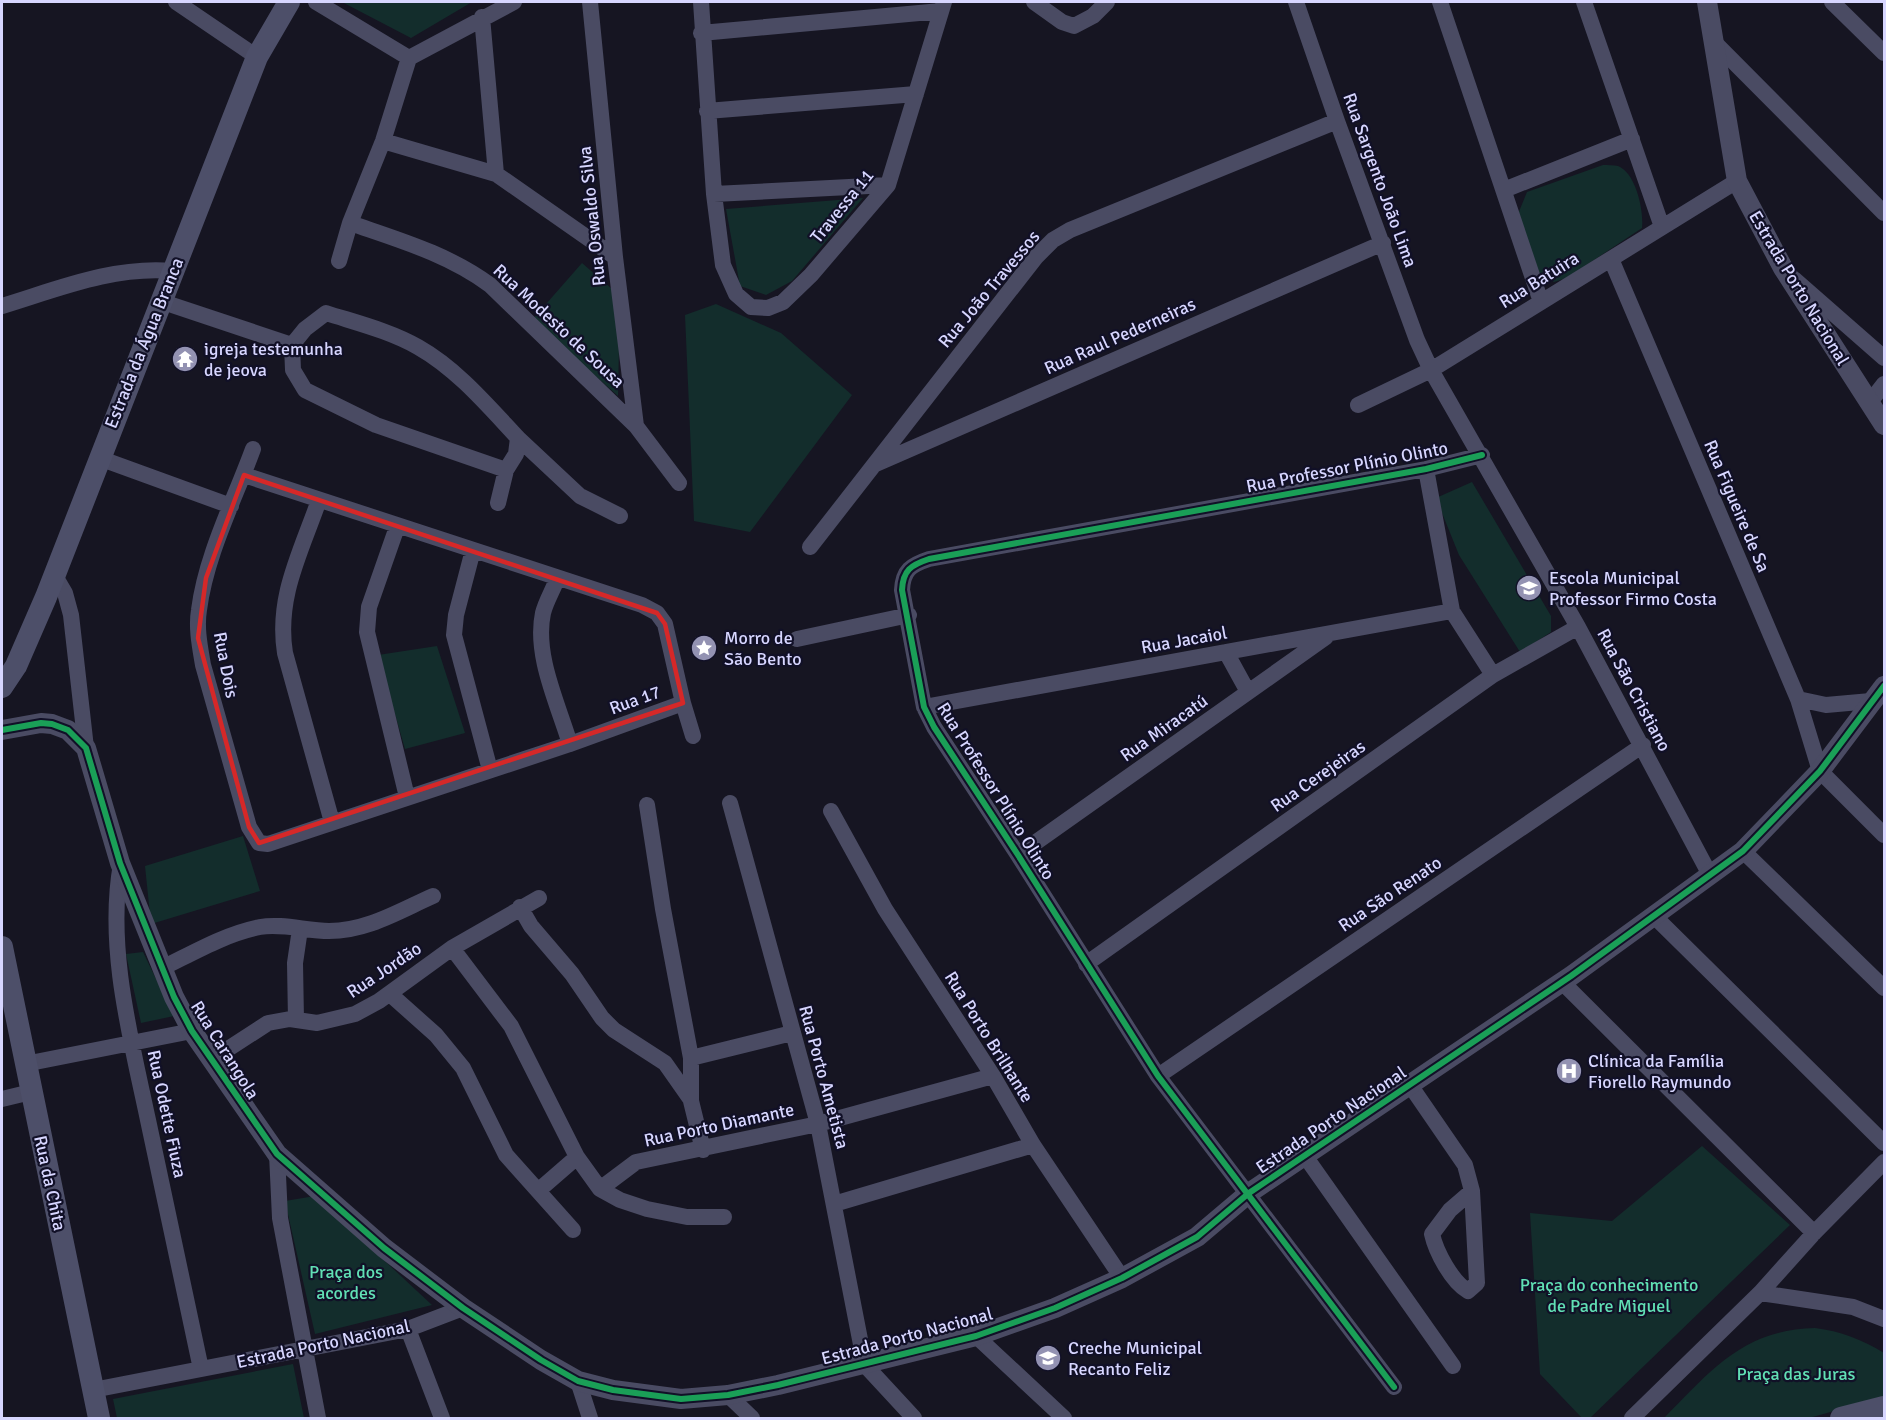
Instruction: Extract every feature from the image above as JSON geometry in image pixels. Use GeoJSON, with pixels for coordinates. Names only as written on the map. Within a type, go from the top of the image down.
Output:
{"type":"FeatureCollection","features":[{"type":"Feature","properties":{"kind":"main road","name":"Estrada da Água Branca"},"geometry":{"type":"LineString","coordinates":[[2,687],[16,666],[55,576],[160,301],[257,57],[289,2]]}},
{"type":"Feature","properties":{"kind":"main road","name":"Rua da Chita"},"geometry":{"type":"LineString","coordinates":[[2,947],[99,1419]]}},
{"type":"Feature","properties":{"kind":"main road"},"geometry":{"type":"LineString","coordinates":[[1841,1419],[1884,1407]]}},
{"type":"Feature","properties":{"kind":"street"},"geometry":{"type":"LineString","coordinates":[[176,2],[257,57]]}},
{"type":"Feature","properties":{"kind":"street"},"geometry":{"type":"LineString","coordinates":[[316,2],[409,58]]}},
{"type":"Feature","properties":{"kind":"street"},"geometry":{"type":"LineString","coordinates":[[339,261],[350,223],[383,141],[409,58],[482,17],[514,2]]}},
{"type":"Feature","properties":{"kind":"street","name":"Rua Oswaldo Silva"},"geometry":{"type":"LineString","coordinates":[[590,2],[615,257],[636,426]]}},
{"type":"Feature","properties":{"kind":"street"},"geometry":{"type":"LineString","coordinates":[[701,2],[701,33],[714,195],[888,185]]}},
{"type":"Feature","properties":{"kind":"street"},"geometry":{"type":"LineString","coordinates":[[1034,2],[1062,22],[1074,26],[1093,16],[1107,2]]}},
{"type":"Feature","properties":{"kind":"street","name":"Rua Sargento João Lima"},"geometry":{"type":"LineString","coordinates":[[1296,2],[1417,340],[1431,370]]}},
{"type":"Feature","properties":{"kind":"street"},"geometry":{"type":"LineString","coordinates":[[1440,2],[1541,302]]}},
{"type":"Feature","properties":{"kind":"street"},"geometry":{"type":"LineString","coordinates":[[1584,2],[1662,227]]}},
{"type":"Feature","properties":{"kind":"street","name":"Estrada Porto Nacional"},"geometry":{"type":"LineString","coordinates":[[1707,2],[1737,181],[1782,268],[1884,425]]}},
{"type":"Feature","properties":{"kind":"street"},"geometry":{"type":"LineString","coordinates":[[1832,2],[1884,53]]}},
{"type":"Feature","properties":{"kind":"street"},"geometry":{"type":"LineString","coordinates":[[701,33],[943,6]]}},
{"type":"Feature","properties":{"kind":"street","name":"Travessa 11"},"geometry":{"type":"LineString","coordinates":[[714,195],[723,265],[736,294],[751,307],[768,308],[783,302],[811,275],[888,185],[943,6]]}},
{"type":"Feature","properties":{"kind":"street"},"geometry":{"type":"LineString","coordinates":[[482,17],[496,174]]}},
{"type":"Feature","properties":{"kind":"street"},"geometry":{"type":"LineString","coordinates":[[1713,41],[1884,213]]}},
{"type":"Feature","properties":{"kind":"street"},"geometry":{"type":"LineString","coordinates":[[707,111],[916,94]]}},
{"type":"Feature","properties":{"kind":"street","name":"Rua João Travessos"},"geometry":{"type":"LineString","coordinates":[[810,547],[1036,257],[1053,240],[1070,230],[1337,121]]}},
{"type":"Feature","properties":{"kind":"street"},"geometry":{"type":"LineString","coordinates":[[1504,190],[1632,139]]}},
{"type":"Feature","properties":{"kind":"street"},"geometry":{"type":"LineString","coordinates":[[383,141],[496,174],[615,257]]}},
{"type":"Feature","properties":{"kind":"street","name":"Rua Batuira"},"geometry":{"type":"LineString","coordinates":[[1358,405],[1431,370],[1737,181]]}},
{"type":"Feature","properties":{"kind":"street","name":"Rua Modesto de Sousa"},"geometry":{"type":"LineString","coordinates":[[350,223],[443,256],[467,268],[490,285],[636,426],[679,483]]}},
{"type":"Feature","properties":{"kind":"street","name":"Rua Raul Pederneiras"},"geometry":{"type":"LineString","coordinates":[[872,465],[1383,243]]}},
{"type":"Feature","properties":{"kind":"street","name":"Rua Figueire de Sa"},"geometry":{"type":"LineString","coordinates":[[1611,259],[1798,699],[1820,771]]}},
{"type":"Feature","properties":{"kind":"street"},"geometry":{"type":"LineString","coordinates":[[1782,268],[1884,358]]}},
{"type":"Feature","properties":{"kind":"street"},"geometry":{"type":"LineString","coordinates":[[2,306],[101,275],[150,269],[172,271]]}},
{"type":"Feature","properties":{"kind":"street"},"geometry":{"type":"LineString","coordinates":[[160,301],[292,345]]}},
{"type":"Feature","properties":{"kind":"street"},"geometry":{"type":"LineString","coordinates":[[506,470],[376,425],[305,390],[293,370],[292,345],[305,329],[326,313],[396,336],[420,348],[480,397],[518,438],[580,496],[620,516]]}},
{"type":"Feature","properties":{"kind":"street","name":"Rua São Cristiano"},"geometry":{"type":"LineString","coordinates":[[1431,370],[1482,455],[1578,627],[1643,745],[1709,873]]}},
{"type":"Feature","properties":{"kind":"street"},"geometry":{"type":"LineString","coordinates":[[1870,402],[1884,384]]}},
{"type":"Feature","properties":{"kind":"street"},"geometry":{"type":"LineString","coordinates":[[498,503],[506,470],[516,454],[518,438]]}},
{"type":"Feature","properties":{"kind":"street","name":"Rua Dois"},"geometry":{"type":"LineString","coordinates":[[253,449],[206,578],[199,611],[198,638],[206,676],[249,827],[259,843],[268,844]]}},
{"type":"Feature","properties":{"kind":"street","name":"Rua Professor Plínio Olinto"},"geometry":{"type":"LineString","coordinates":[[1394,1387],[1158,1076],[1018,855],[945,745],[924,707],[903,578],[906,571],[929,559],[1426,469],[1482,455]]}},
{"type":"Feature","properties":{"kind":"street"},"geometry":{"type":"LineString","coordinates":[[99,458],[231,506]]}},
{"type":"Feature","properties":{"kind":"street"},"geometry":{"type":"LineString","coordinates":[[1426,469],[1452,611],[1493,675]]}},
{"type":"Feature","properties":{"kind":"street","name":"Rua 17"},"geometry":{"type":"LineString","coordinates":[[244,475],[397,527],[642,605],[657,613],[664,624],[683,703],[570,744],[268,844]]}},
{"type":"Feature","properties":{"kind":"street"},"geometry":{"type":"LineString","coordinates":[[319,500],[285,598],[281,628],[285,653],[332,822]]}},
{"type":"Feature","properties":{"kind":"street"},"geometry":{"type":"LineString","coordinates":[[397,527],[369,607],[367,632],[407,797]]}},
{"type":"Feature","properties":{"kind":"street"},"geometry":{"type":"LineString","coordinates":[[473,550],[456,615],[454,635],[490,770]]}},
{"type":"Feature","properties":{"kind":"street"},"geometry":{"type":"LineString","coordinates":[[55,576],[65,593],[71,615],[87,748]]}},
{"type":"Feature","properties":{"kind":"street"},"geometry":{"type":"LineString","coordinates":[[557,579],[544,611],[541,629],[543,651],[570,744]]}},
{"type":"Feature","properties":{"kind":"street","name":"Rua Jacaiol"},"geometry":{"type":"LineString","coordinates":[[924,707],[1452,611]]}},
{"type":"Feature","properties":{"kind":"street"},"geometry":{"type":"LineString","coordinates":[[797,639],[909,615]]}},
{"type":"Feature","properties":{"kind":"street","name":"Rua Cerejeiras"},"geometry":{"type":"LineString","coordinates":[[1086,964],[1493,675],[1578,627]]}},
{"type":"Feature","properties":{"kind":"street","name":"Rua Miracatú"},"geometry":{"type":"LineString","coordinates":[[1018,855],[1332,633]]}},
{"type":"Feature","properties":{"kind":"street"},"geometry":{"type":"LineString","coordinates":[[1226,652],[1248,692]]}},
{"type":"Feature","properties":{"kind":"street","name":"Estrada Porto Nacional"},"geometry":{"type":"LineString","coordinates":[[93,1390],[408,1329],[464,1308],[516,1344],[578,1381],[646,1396],[681,1399],[728,1395],[865,1365],[976,1336],[1055,1308],[1122,1278],[1197,1237],[1249,1193],[1562,982],[1709,873],[1743,851],[1820,771],[1884,686]]}},
{"type":"Feature","properties":{"kind":"street"},"geometry":{"type":"LineString","coordinates":[[1798,699],[1826,705],[1871,701]]}},
{"type":"Feature","properties":{"kind":"street"},"geometry":{"type":"LineString","coordinates":[[683,703],[693,736]]}},
{"type":"Feature","properties":{"kind":"street"},"geometry":{"type":"LineString","coordinates":[[2,730],[41,723],[52,724],[68,730],[87,748]]}},
{"type":"Feature","properties":{"kind":"street","name":"Rua São Renato"},"geometry":{"type":"LineString","coordinates":[[1158,1076],[1643,745]]}},
{"type":"Feature","properties":{"kind":"street","name":"Rua Carangola"},"geometry":{"type":"LineString","coordinates":[[87,748],[121,864],[162,968],[192,1031],[210,1060],[277,1154],[384,1248],[464,1308]]}},
{"type":"Feature","properties":{"kind":"street"},"geometry":{"type":"LineString","coordinates":[[1820,771],[1884,835]]}},
{"type":"Feature","properties":{"kind":"street","name":"Rua Porto Ametista"},"geometry":{"type":"LineString","coordinates":[[730,803],[818,1124],[865,1365]]}},
{"type":"Feature","properties":{"kind":"street"},"geometry":{"type":"LineString","coordinates":[[647,805],[663,909],[691,1058],[691,1101],[703,1150]]}},
{"type":"Feature","properties":{"kind":"street","name":"Rua Porto Brilhante"},"geometry":{"type":"LineString","coordinates":[[831,811],[885,909],[993,1076],[1033,1145],[1122,1278]]}},
{"type":"Feature","properties":{"kind":"street"},"geometry":{"type":"LineString","coordinates":[[1743,851],[1884,988]]}},
{"type":"Feature","properties":{"kind":"street","name":"Rua Odette Fiuza"},"geometry":{"type":"LineString","coordinates":[[121,864],[116,892],[115,929],[132,1043],[201,1369]]}},
{"type":"Feature","properties":{"kind":"street"},"geometry":{"type":"LineString","coordinates":[[162,968],[241,932],[263,927],[355,929],[374,923],[433,896]]}},
{"type":"Feature","properties":{"kind":"street","name":"Rua Jordão"},"geometry":{"type":"LineString","coordinates":[[210,1060],[268,1023],[280,1019],[317,1023],[355,1014],[390,994],[452,948],[539,898]]}},
{"type":"Feature","properties":{"kind":"street"},"geometry":{"type":"LineString","coordinates":[[520,907],[531,926],[572,974],[602,1018],[614,1030],[665,1063],[691,1101]]}},
{"type":"Feature","properties":{"kind":"street"},"geometry":{"type":"LineString","coordinates":[[1654,916],[1884,1143]]}},
{"type":"Feature","properties":{"kind":"street"},"geometry":{"type":"LineString","coordinates":[[296,1020],[295,963],[300,929]]}},
{"type":"Feature","properties":{"kind":"street"},"geometry":{"type":"LineString","coordinates":[[452,948],[511,1026],[577,1157],[600,1189],[620,1200],[668,1214],[687,1217],[724,1217]]}},
{"type":"Feature","properties":{"kind":"street"},"geometry":{"type":"LineString","coordinates":[[1562,982],[1814,1233]]}},
{"type":"Feature","properties":{"kind":"street"},"geometry":{"type":"LineString","coordinates":[[390,994],[436,1035],[464,1068],[506,1155],[573,1230]]}},
{"type":"Feature","properties":{"kind":"street"},"geometry":{"type":"LineString","coordinates":[[25,1064],[192,1031]]}},
{"type":"Feature","properties":{"kind":"street"},"geometry":{"type":"LineString","coordinates":[[691,1058],[792,1033]]}},
{"type":"Feature","properties":{"kind":"street","name":"Rua Porto Diamante"},"geometry":{"type":"LineString","coordinates":[[600,1189],[636,1162],[703,1150],[818,1124],[993,1076]]}},
{"type":"Feature","properties":{"kind":"street"},"geometry":{"type":"LineString","coordinates":[[1410,1085],[1466,1165],[1472,1191],[1477,1283],[1468,1291],[1460,1286],[1435,1245],[1432,1234],[1450,1210],[1472,1191]]}},
{"type":"Feature","properties":{"kind":"street"},"geometry":{"type":"LineString","coordinates":[[2,1099],[31,1092]]}},
{"type":"Feature","properties":{"kind":"street"},"geometry":{"type":"LineString","coordinates":[[834,1204],[1033,1145]]}},
{"type":"Feature","properties":{"kind":"street"},"geometry":{"type":"LineString","coordinates":[[277,1154],[280,1218],[318,1419]]}},
{"type":"Feature","properties":{"kind":"street"},"geometry":{"type":"LineString","coordinates":[[1305,1156],[1453,1366]]}},
{"type":"Feature","properties":{"kind":"street"},"geometry":{"type":"LineString","coordinates":[[539,1190],[577,1157]]}},
{"type":"Feature","properties":{"kind":"street"},"geometry":{"type":"LineString","coordinates":[[1632,1419],[1760,1293],[1814,1233],[1884,1162]]}},
{"type":"Feature","properties":{"kind":"street"},"geometry":{"type":"LineString","coordinates":[[1760,1293],[1852,1307],[1884,1319]]}},
{"type":"Feature","properties":{"kind":"street"},"geometry":{"type":"LineString","coordinates":[[408,1329],[442,1419]]}},
{"type":"Feature","properties":{"kind":"street"},"geometry":{"type":"LineString","coordinates":[[976,1336],[1064,1419]]}},
{"type":"Feature","properties":{"kind":"street"},"geometry":{"type":"LineString","coordinates":[[865,1365],[914,1419]]}},
{"type":"Feature","properties":{"kind":"street"},"geometry":{"type":"LineString","coordinates":[[578,1381],[590,1419]]}},
{"type":"Feature","properties":{"kind":"street"},"geometry":{"type":"LineString","coordinates":[[728,1395],[752,1419]]}},
{"type":"Feature","properties":{"kind":"highlighted area"},"geometry":{"type":"Polygon","coordinates":[[[244,475],[657,613],[665,624],[683,703],[259,843],[249,827],[198,638],[206,578],[244,475]]]}},
{"type":"Feature","properties":{"kind":"green space"},"geometry":{"type":"Polygon","coordinates":[[[342,2],[472,2],[411,38],[342,2]]]}},
{"type":"Feature","properties":{"kind":"green space"},"geometry":{"type":"Polygon","coordinates":[[[1603,165],[1618,166],[1630,176],[1638,193],[1642,212],[1642,228],[1567,278],[1554,282],[1535,270],[1518,214],[1527,192],[1603,165]]]}},
{"type":"Feature","properties":{"kind":"green space"},"geometry":{"type":"Polygon","coordinates":[[[863,198],[792,281],[766,295],[740,286],[726,209],[863,198]]]}},
{"type":"Feature","properties":{"kind":"green space"},"geometry":{"type":"Polygon","coordinates":[[[582,263],[620,296],[618,396],[532,320],[582,263]]]}},
{"type":"Feature","properties":{"kind":"green space"},"geometry":{"type":"Polygon","coordinates":[[[716,304],[781,333],[852,395],[750,532],[694,521],[685,315],[716,304]]]}},
{"type":"Feature","properties":{"kind":"green space"},"geometry":{"type":"Polygon","coordinates":[[[1472,482],[1551,616],[1551,632],[1520,652],[1459,555],[1436,498],[1472,482]]]}},
{"type":"Feature","properties":{"kind":"green space"},"geometry":{"type":"Polygon","coordinates":[[[437,646],[465,733],[405,749],[378,655],[437,646]]]}},
{"type":"Feature","properties":{"kind":"green space"},"geometry":{"type":"Polygon","coordinates":[[[243,836],[260,891],[151,924],[145,866],[243,836]]]}},
{"type":"Feature","properties":{"kind":"green space"},"geometry":{"type":"Polygon","coordinates":[[[143,952],[174,1016],[141,1023],[126,954],[143,952]]]}},
{"type":"Feature","properties":{"kind":"green space","name":"Praça do conhecimento de Padre Miguel"},"geometry":{"type":"Polygon","coordinates":[[[1702,1146],[1790,1225],[1590,1418],[1582,1418],[1540,1374],[1530,1213],[1612,1221],[1702,1146]]]}},
{"type":"Feature","properties":{"kind":"green space","name":"Praça dos acordes"},"geometry":{"type":"Polygon","coordinates":[[[315,1196],[432,1305],[315,1334],[285,1201],[315,1196]]]}},
{"type":"Feature","properties":{"kind":"green space","name":"Praça das Juras"},"geometry":{"type":"Polygon","coordinates":[[[1815,1328],[1851,1337],[1884,1353],[1884,1397],[1809,1418],[1664,1418],[1713,1369],[1748,1345],[1767,1336],[1815,1328]]]}},
{"type":"Feature","properties":{"kind":"green space"},"geometry":{"type":"Polygon","coordinates":[[[293,1364],[304,1418],[117,1418],[113,1399],[293,1364]]]}},
{"type":"Feature","properties":{"kind":"cycle path"},"geometry":{"type":"LineString","coordinates":[[1394,1387],[1158,1076],[934,727],[924,707],[902,590],[904,578],[909,569],[929,559],[1426,469],[1482,455]]}},
{"type":"Feature","properties":{"kind":"cycle path"},"geometry":{"type":"LineString","coordinates":[[2,730],[41,723],[52,724],[68,730],[86,748],[120,863],[174,997],[192,1031],[277,1154],[384,1248],[463,1308],[541,1360],[578,1381],[613,1390],[681,1399],[728,1395],[778,1385],[976,1336],[1055,1308],[1122,1278],[1197,1237],[1249,1193],[1571,976],[1743,851],[1820,771],[1884,686]]}},
{"type":"Feature","properties":{"kind":"place","name":"igreja testemunha de jeova"},"geometry":{"type":"Point","coordinates":[185,359]}},
{"type":"Feature","properties":{"kind":"place","name":"Escola Municipal Professor Firmo Costa"},"geometry":{"type":"Point","coordinates":[1529,588]}},
{"type":"Feature","properties":{"kind":"place","name":"Morro de São Bento"},"geometry":{"type":"Point","coordinates":[704,648]}},
{"type":"Feature","properties":{"kind":"place","name":"Clínica da Família Fiorello Raymundo"},"geometry":{"type":"Point","coordinates":[1569,1071]}},
{"type":"Feature","properties":{"kind":"place","name":"Creche Municipal Recanto Feliz"},"geometry":{"type":"Point","coordinates":[1048,1358]}}]}
